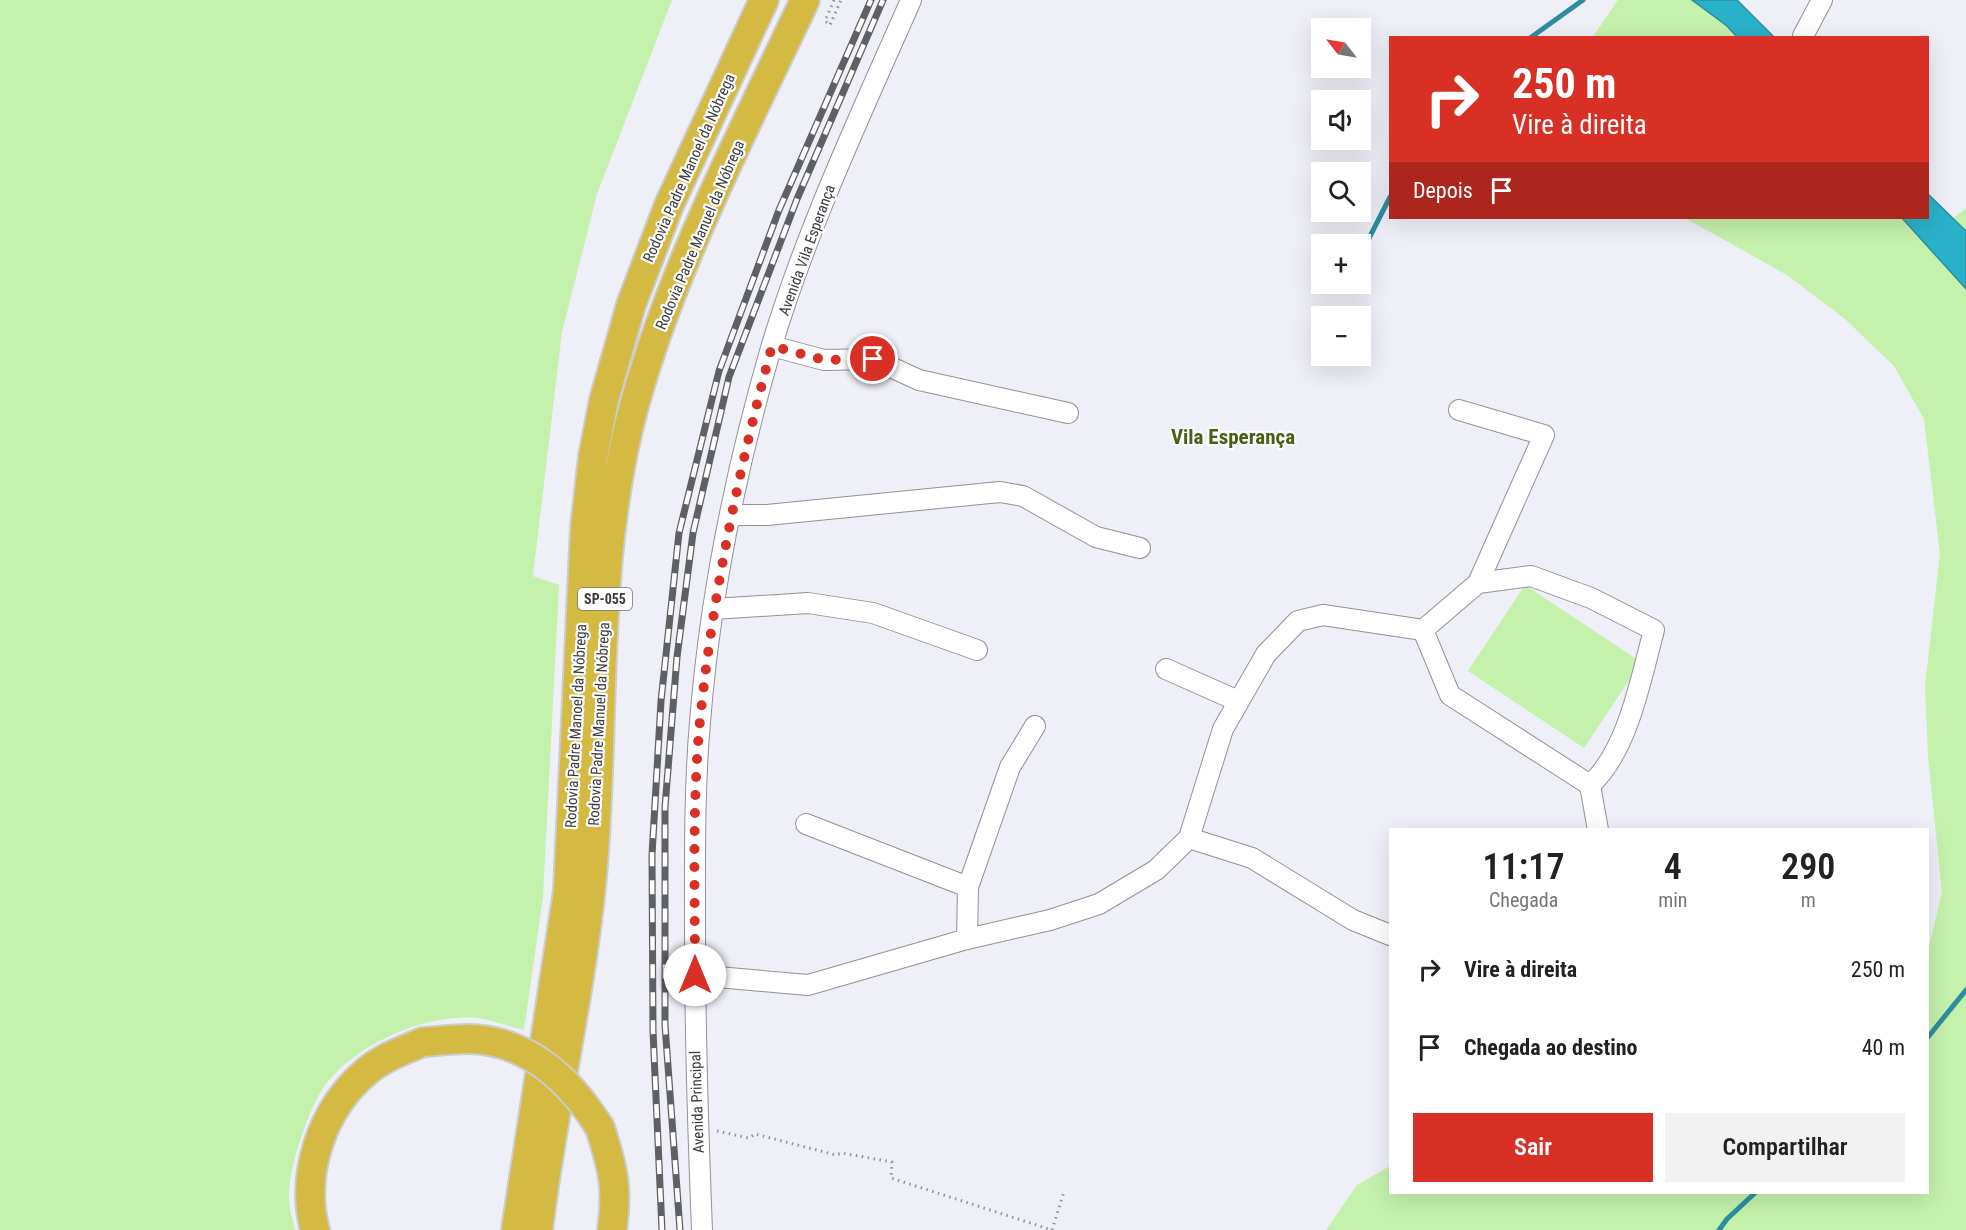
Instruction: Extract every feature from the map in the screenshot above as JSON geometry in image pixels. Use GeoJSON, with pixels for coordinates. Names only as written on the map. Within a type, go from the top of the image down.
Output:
{"type":"FeatureCollection","features":[{"type":"Feature","properties":{"kind":"highway","name":"Rodovia Padre Manoel da Nóbrega"},"geometry":{"type":"LineString","coordinates":[[516,1230],[568,891],[585,528],[593,458],[604,400],[631,305],[669,205],[764,0]]}},
{"type":"Feature","properties":{"kind":"highway","name":"Rodovia Padre Manuel da Nóbrega"},"geometry":{"type":"LineString","coordinates":[[538,1230],[592,876],[606,589],[614,506],[634,408],[665,308],[805,0]]}},
{"type":"Feature","properties":{"kind":"highway"},"geometry":{"type":"LineString","coordinates":[[315,1230],[310,1182],[319,1138],[337,1103],[366,1071],[394,1055],[423,1042],[470,1039],[502,1044],[534,1058],[570,1084],[587,1106],[600,1128],[611,1162],[616,1197],[612,1230]]}},
{"type":"Feature","properties":{"kind":"street","name":"Avenida Vila Esperança"},"geometry":{"type":"LineString","coordinates":[[695,975],[695,863],[700,723],[713,609],[731,515],[772,346],[819,213],[911,0]]}},
{"type":"Feature","properties":{"kind":"street"},"geometry":{"type":"LineString","coordinates":[[1803,36],[1822,0]]}},
{"type":"Feature","properties":{"kind":"street"},"geometry":{"type":"LineString","coordinates":[[772,346],[824,360],[873,359],[919,380],[1068,413]]}},
{"type":"Feature","properties":{"kind":"street"},"geometry":{"type":"LineString","coordinates":[[695,975],[808,985],[967,939],[1050,921],[1099,904],[1156,870],[1189,838],[1223,729],[1266,654],[1298,621],[1323,615],[1423,630],[1478,583],[1544,435],[1459,410]]}},
{"type":"Feature","properties":{"kind":"street"},"geometry":{"type":"LineString","coordinates":[[731,515],[767,515],[1000,492],[1023,496],[1096,537],[1140,548]]}},
{"type":"Feature","properties":{"kind":"street"},"geometry":{"type":"LineString","coordinates":[[1478,583],[1531,576],[1591,598],[1654,630],[1630,715],[1602,774],[1590,785]]}},
{"type":"Feature","properties":{"kind":"street"},"geometry":{"type":"LineString","coordinates":[[713,609],[808,603],[873,613],[977,650]]}},
{"type":"Feature","properties":{"kind":"street"},"geometry":{"type":"LineString","coordinates":[[1423,630],[1450,695],[1590,785],[1598,828]]}},
{"type":"Feature","properties":{"kind":"street"},"geometry":{"type":"LineString","coordinates":[[1166,669],[1238,701]]}},
{"type":"Feature","properties":{"kind":"street"},"geometry":{"type":"LineString","coordinates":[[967,939],[968,887],[1010,767],[1035,726]]}},
{"type":"Feature","properties":{"kind":"street"},"geometry":{"type":"LineString","coordinates":[[806,824],[968,887]]}},
{"type":"Feature","properties":{"kind":"street"},"geometry":{"type":"LineString","coordinates":[[1189,838],[1252,858],[1353,920],[1389,935]]}},
{"type":"Feature","properties":{"kind":"street","name":"Avenida Principal"},"geometry":{"type":"LineString","coordinates":[[695,975],[702,1230]]}},
{"type":"Feature","properties":{"kind":"path"},"geometry":{"type":"LineString","coordinates":[[834,0],[825,21],[830,25],[841,0]]}},
{"type":"Feature","properties":{"kind":"path"},"geometry":{"type":"LineString","coordinates":[[698,1127],[749,1138],[756,1134],[836,1155],[842,1153],[892,1162],[891,1178],[1052,1230],[1064,1192]]}},
{"type":"Feature","properties":{"kind":"green space"},"geometry":{"type":"Polygon","coordinates":[[[0,0],[672,0],[597,194],[562,332],[533,576],[559,585],[543,897],[524,1030],[484,1019],[440,1020],[392,1035],[350,1060],[333,1076],[320,1093],[299,1144],[289,1187],[295,1230],[0,1230],[0,0]]]}},
{"type":"Feature","properties":{"kind":"green space"},"geometry":{"type":"Polygon","coordinates":[[[1618,0],[1692,0],[1727,26],[1736,36],[1593,36],[1618,0]]]}},
{"type":"Feature","properties":{"kind":"green space"},"geometry":{"type":"Polygon","coordinates":[[[1966,208],[1966,231],[1952,219],[1966,208]]]}},
{"type":"Feature","properties":{"kind":"green space"},"geometry":{"type":"Polygon","coordinates":[[[1687,219],[1903,219],[1966,289],[1966,1230],[1326,1230],[1357,1185],[1389,1167],[1389,1194],[1929,1194],[1929,947],[1942,892],[1928,757],[1925,686],[1940,554],[1924,419],[1894,366],[1845,319],[1787,275],[1687,219]]]}},
{"type":"Feature","properties":{"kind":"green space"},"geometry":{"type":"Polygon","coordinates":[[[1525,585],[1641,662],[1584,748],[1468,671],[1525,585]]]}},
{"type":"Feature","properties":{"kind":"water"},"geometry":{"type":"Polygon","coordinates":[[[1692,0],[1737,0],[1773,36],[1736,36],[1727,26],[1692,0]]]}},
{"type":"Feature","properties":{"kind":"water"},"geometry":{"type":"Polygon","coordinates":[[[1929,195],[1966,231],[1966,289],[1903,219],[1929,219],[1929,195]]]}},
{"type":"Feature","properties":{"kind":"waterway"},"geometry":{"type":"LineString","coordinates":[[1533,36],[1583,0]]}},
{"type":"Feature","properties":{"kind":"waterway"},"geometry":{"type":"LineString","coordinates":[[1371,234],[1389,199]]}},
{"type":"Feature","properties":{"kind":"waterway"},"geometry":{"type":"LineString","coordinates":[[1929,1036],[1966,990]]}},
{"type":"Feature","properties":{"kind":"waterway"},"geometry":{"type":"LineString","coordinates":[[1719,1230],[1727,1219],[1754,1194]]}},
{"type":"Feature","properties":{"kind":"railway"},"geometry":{"type":"LineString","coordinates":[[662,1230],[653,1031],[652,855],[661,701],[679,533],[719,371],[779,210],[871,0]]}},
{"type":"Feature","properties":{"kind":"railway"},"geometry":{"type":"LineString","coordinates":[[680,1230],[665,1025],[665,807],[677,657],[693,533],[729,377],[797,199],[883,0]]}},
{"type":"Feature","properties":{"kind":"district","name":"Vila Esperança"},"geometry":{"type":"Point","coordinates":[1233,437]}},
{"type":"Feature","properties":{"kind":"route"},"geometry":{"type":"LineString","coordinates":[[695,975],[695,863],[700,723],[713,609],[753,416],[772,346],[824,360],[873,359]]}}]}
